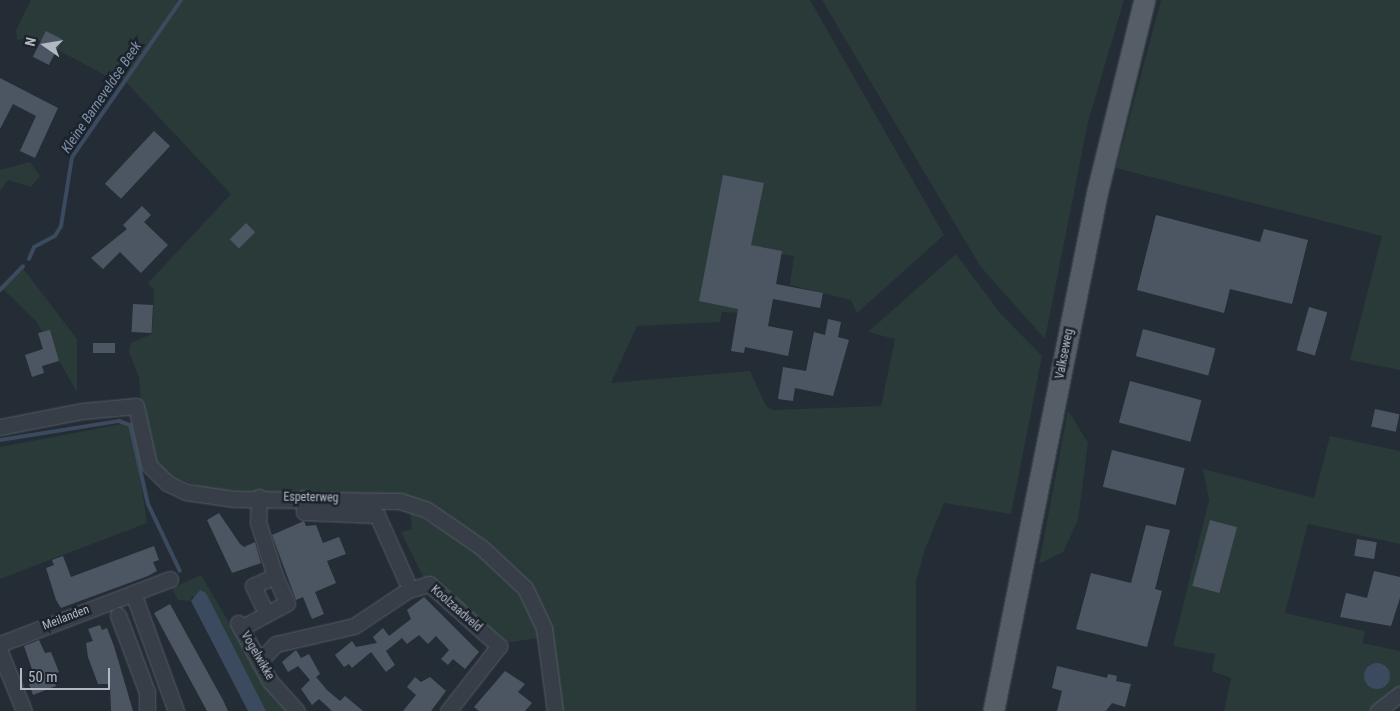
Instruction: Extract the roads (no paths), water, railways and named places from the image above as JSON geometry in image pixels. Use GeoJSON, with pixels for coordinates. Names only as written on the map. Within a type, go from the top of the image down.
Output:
{"type":"FeatureCollection","features":[{"type":"Feature","properties":{"kind":"main road","name":"Valkseweg"},"geometry":{"type":"LineString","coordinates":[[994,711],[1098,191],[1145,0]]}},
{"type":"Feature","properties":{"kind":"street","name":"Espeterweg"},"geometry":{"type":"LineString","coordinates":[[0,426],[82,411],[136,406],[144,452],[166,483],[209,497],[400,502],[427,510],[481,547],[525,588],[540,615],[555,711]]}},
{"type":"Feature","properties":{"kind":"street"},"geometry":{"type":"LineString","coordinates":[[259,497],[258,522],[275,576],[287,603],[266,613],[253,586],[275,576]]}},
{"type":"Feature","properties":{"kind":"street"},"geometry":{"type":"LineString","coordinates":[[304,498],[304,512],[378,516],[406,580]]}},
{"type":"Feature","properties":{"kind":"street","name":"Meilanden"},"geometry":{"type":"LineString","coordinates":[[0,644],[170,579]]}},
{"type":"Feature","properties":{"kind":"street","name":"Koolzaadveld"},"geometry":{"type":"LineString","coordinates":[[259,662],[276,644],[354,626],[408,590],[429,584],[499,646],[448,711]]}},
{"type":"Feature","properties":{"kind":"street"},"geometry":{"type":"LineString","coordinates":[[133,593],[170,686],[176,711]]}},
{"type":"Feature","properties":{"kind":"street","name":"Vogelwikke"},"geometry":{"type":"LineString","coordinates":[[266,613],[239,626],[259,662],[297,711]]}},
{"type":"Feature","properties":{"kind":"street"},"geometry":{"type":"LineString","coordinates":[[118,615],[147,692],[147,711]]}},
{"type":"Feature","properties":{"kind":"street"},"geometry":{"type":"LineString","coordinates":[[0,652],[24,711]]}},
{"type":"Feature","properties":{"kind":"street"},"geometry":{"type":"LineString","coordinates":[[147,692],[170,686]]}},
{"type":"Feature","properties":{"kind":"street"},"geometry":{"type":"LineString","coordinates":[[1378,711],[1400,694]]}},
{"type":"Feature","properties":{"kind":"water"},"geometry":{"type":"Polygon","coordinates":[[[200,590],[206,593],[266,711],[248,711],[191,601],[200,590]]]}},
{"type":"Feature","properties":{"kind":"water"},"geometry":{"type":"Polygon","coordinates":[[[1377,663],[1386,667],[1390,676],[1386,685],[1377,689],[1368,685],[1364,676],[1368,667],[1377,663]]]}},
{"type":"Feature","properties":{"kind":"waterway","name":"Kleine Barneveldse Beek"},"geometry":{"type":"LineString","coordinates":[[29,259],[34,247],[55,236],[61,226],[72,157],[181,0]]}},
{"type":"Feature","properties":{"kind":"waterway","name":"Kleine Barneveldse Beek"},"geometry":{"type":"LineString","coordinates":[[0,290],[23,266]]}},
{"type":"Feature","properties":{"kind":"waterway"},"geometry":{"type":"LineString","coordinates":[[0,440],[119,421],[130,425],[148,504],[180,571]]}}]}
